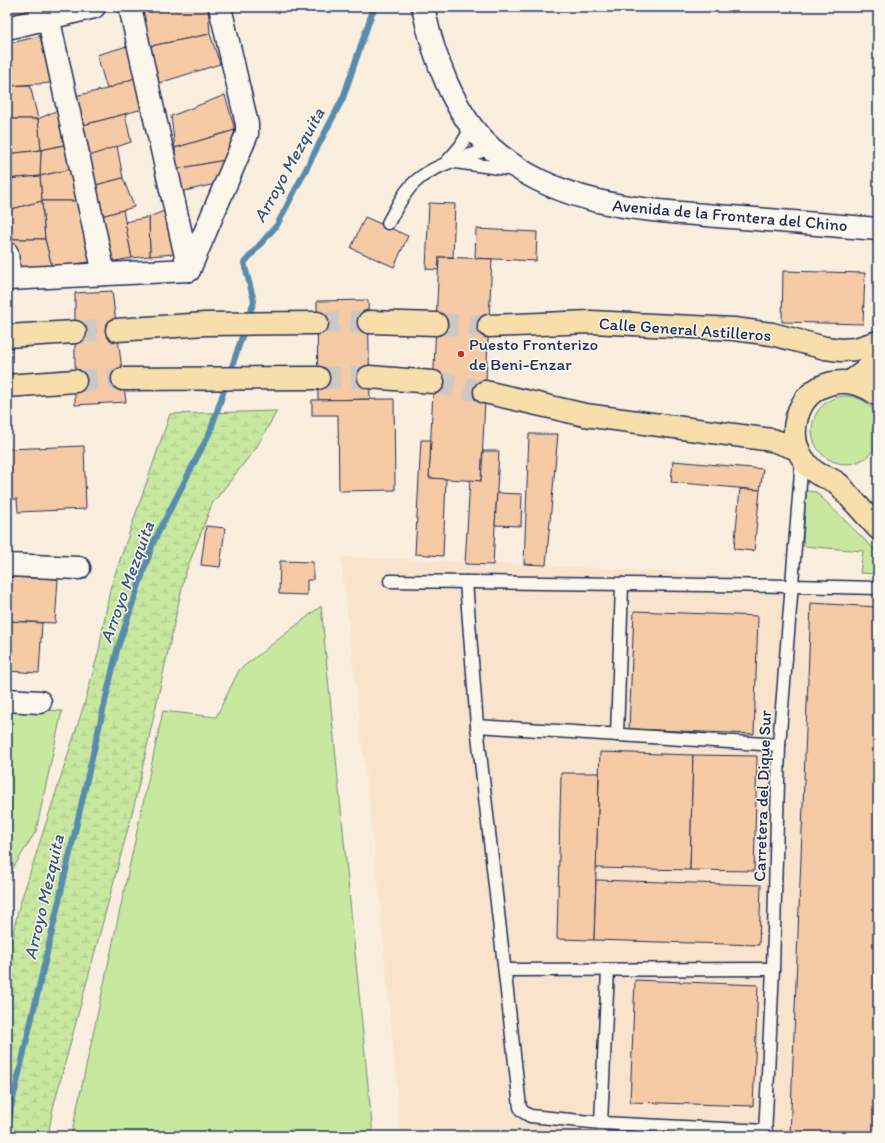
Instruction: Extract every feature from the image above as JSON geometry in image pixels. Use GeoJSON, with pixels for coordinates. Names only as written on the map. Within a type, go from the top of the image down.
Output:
{"type":"FeatureCollection","features":[{"type":"Feature","properties":{"kind":"main road"},"geometry":{"type":"LineString","coordinates":[[369,322],[436,324]]}},
{"type":"Feature","properties":{"kind":"main road","name":"Calle General Astilleros"},"geometry":{"type":"LineString","coordinates":[[489,326],[591,322],[734,329],[772,334],[825,348],[841,350],[856,349],[878,342]]}},
{"type":"Feature","properties":{"kind":"main road"},"geometry":{"type":"LineString","coordinates":[[117,330],[205,324],[313,323]]}},
{"type":"Feature","properties":{"kind":"main road"},"geometry":{"type":"LineString","coordinates":[[7,336],[75,332]]}},
{"type":"Feature","properties":{"kind":"main road"},"geometry":{"type":"LineString","coordinates":[[850,382],[864,372],[878,358]]}},
{"type":"Feature","properties":{"kind":"main road"},"geometry":{"type":"LineString","coordinates":[[369,377],[434,382]]}},
{"type":"Feature","properties":{"kind":"main road"},"geometry":{"type":"LineString","coordinates":[[123,379],[318,378]]}},
{"type":"Feature","properties":{"kind":"main road"},"geometry":{"type":"LineString","coordinates":[[7,386],[75,381]]}},
{"type":"Feature","properties":{"kind":"main road"},"geometry":{"type":"LineString","coordinates":[[878,395],[871,389],[860,384],[850,382],[837,382],[825,386],[814,392],[805,401],[795,424],[795,436],[800,454],[810,467],[818,474],[838,483],[878,528]]}},
{"type":"Feature","properties":{"kind":"main road"},"geometry":{"type":"LineString","coordinates":[[485,392],[585,415],[772,440],[800,454]]}},
{"type":"Feature","properties":{"kind":"street"},"geometry":{"type":"LineString","coordinates":[[7,28],[47,12],[94,7]]}},
{"type":"Feature","properties":{"kind":"street"},"geometry":{"type":"LineString","coordinates":[[130,7],[189,270]]}},
{"type":"Feature","properties":{"kind":"street"},"geometry":{"type":"LineString","coordinates":[[189,270],[246,134],[247,124],[220,7]]}},
{"type":"Feature","properties":{"kind":"street","name":"Avenida de la Frontera del Chino"},"geometry":{"type":"LineString","coordinates":[[422,7],[434,52],[443,75],[472,127],[491,148],[523,172],[541,181],[575,196],[605,203],[658,211],[878,229]]}},
{"type":"Feature","properties":{"kind":"street"},"geometry":{"type":"LineString","coordinates":[[47,12],[104,274]]}},
{"type":"Feature","properties":{"kind":"street"},"geometry":{"type":"LineString","coordinates":[[7,253],[9,279],[189,270]]}},
{"type":"Feature","properties":{"kind":"street"},"geometry":{"type":"LineString","coordinates":[[7,565],[79,568]]}},
{"type":"Feature","properties":{"kind":"street"},"geometry":{"type":"LineString","coordinates":[[7,700],[40,702]]}},
{"type":"Feature","properties":{"kind":"lane"},"geometry":{"type":"LineString","coordinates":[[448,163],[460,148],[472,127]]}},
{"type":"Feature","properties":{"kind":"lane"},"geometry":{"type":"LineString","coordinates":[[388,223],[405,194],[416,181],[431,171],[448,163],[491,148]]}},
{"type":"Feature","properties":{"kind":"lane"},"geometry":{"type":"LineString","coordinates":[[448,163],[523,172]]}},
{"type":"Feature","properties":{"kind":"lane","name":"Carretera del Dique Sur"},"geometry":{"type":"LineString","coordinates":[[766,1134],[773,969],[779,745],[792,586],[800,454]]}},
{"type":"Feature","properties":{"kind":"lane"},"geometry":{"type":"LineString","coordinates":[[390,581],[878,588]]}},
{"type":"Feature","properties":{"kind":"lane"},"geometry":{"type":"LineString","coordinates":[[466,582],[477,726],[506,970],[520,1107],[522,1111],[530,1116],[601,1123],[766,1134]]}},
{"type":"Feature","properties":{"kind":"lane"},"geometry":{"type":"LineString","coordinates":[[617,735],[622,584]]}},
{"type":"Feature","properties":{"kind":"lane"},"geometry":{"type":"LineString","coordinates":[[477,726],[779,745]]}},
{"type":"Feature","properties":{"kind":"lane"},"geometry":{"type":"LineString","coordinates":[[506,970],[773,969]]}},
{"type":"Feature","properties":{"kind":"lane"},"geometry":{"type":"LineString","coordinates":[[601,1123],[608,970]]}},
{"type":"Feature","properties":{"kind":"shaded area"},"geometry":{"type":"Polygon","coordinates":[[[341,557],[524,564],[878,585],[878,1136],[401,1136],[379,890],[341,557]]]}},
{"type":"Feature","properties":{"kind":"green space"},"geometry":{"type":"Polygon","coordinates":[[[846,396],[859,399],[870,406],[877,417],[880,430],[877,443],[870,454],[859,461],[846,464],[833,461],[822,454],[815,443],[812,430],[815,417],[822,406],[833,399],[846,396]]]}},
{"type":"Feature","properties":{"kind":"green space"},"geometry":{"type":"Polygon","coordinates":[[[277,411],[256,448],[212,504],[185,574],[134,806],[53,1108],[48,1136],[7,1136],[7,958],[19,907],[84,705],[99,650],[110,589],[170,414],[277,411]]]}},
{"type":"Feature","properties":{"kind":"green space"},"geometry":{"type":"Polygon","coordinates":[[[806,491],[816,492],[878,553],[878,574],[860,573],[863,551],[803,546],[806,491]]]}},
{"type":"Feature","properties":{"kind":"green space"},"geometry":{"type":"Polygon","coordinates":[[[321,606],[373,1136],[71,1136],[163,711],[216,717],[239,670],[321,606]]]}},
{"type":"Feature","properties":{"kind":"green space"},"geometry":{"type":"Polygon","coordinates":[[[7,707],[62,711],[36,831],[7,878],[7,707]]]}},
{"type":"Feature","properties":{"kind":"building"},"geometry":{"type":"Polygon","coordinates":[[[7,7],[33,7],[35,17],[7,23],[7,7]]]}},
{"type":"Feature","properties":{"kind":"building"},"geometry":{"type":"Polygon","coordinates":[[[161,7],[208,7],[210,34],[151,46],[141,12],[161,7]]]}},
{"type":"Feature","properties":{"kind":"building"},"geometry":{"type":"Polygon","coordinates":[[[210,34],[220,64],[156,84],[151,46],[210,34]]]}},
{"type":"Feature","properties":{"kind":"building"},"geometry":{"type":"Polygon","coordinates":[[[40,36],[51,83],[7,86],[7,44],[40,36]]]}},
{"type":"Feature","properties":{"kind":"building"},"geometry":{"type":"Polygon","coordinates":[[[134,44],[142,75],[107,89],[97,55],[134,44]]]}},
{"type":"Feature","properties":{"kind":"building"},"geometry":{"type":"Polygon","coordinates":[[[142,75],[143,109],[76,127],[70,97],[107,89],[142,75]]]}},
{"type":"Feature","properties":{"kind":"building"},"geometry":{"type":"Polygon","coordinates":[[[30,85],[38,119],[7,119],[7,86],[30,85]]]}},
{"type":"Feature","properties":{"kind":"building"},"geometry":{"type":"Polygon","coordinates":[[[225,95],[235,130],[175,148],[171,116],[225,95]]]}},
{"type":"Feature","properties":{"kind":"building"},"geometry":{"type":"Polygon","coordinates":[[[58,110],[69,144],[41,150],[38,119],[58,110]]]}},
{"type":"Feature","properties":{"kind":"building"},"geometry":{"type":"Polygon","coordinates":[[[125,114],[131,142],[87,157],[76,127],[125,114]]]}},
{"type":"Feature","properties":{"kind":"building"},"geometry":{"type":"Polygon","coordinates":[[[7,119],[38,119],[41,150],[7,154],[7,119]]]}},
{"type":"Feature","properties":{"kind":"building"},"geometry":{"type":"Polygon","coordinates":[[[235,130],[225,160],[176,169],[175,148],[235,130]]]}},
{"type":"Feature","properties":{"kind":"building"},"geometry":{"type":"Polygon","coordinates":[[[69,144],[76,168],[40,176],[41,150],[69,144]]]}},
{"type":"Feature","properties":{"kind":"building"},"geometry":{"type":"Polygon","coordinates":[[[117,146],[123,178],[92,186],[87,157],[117,146]]]}},
{"type":"Feature","properties":{"kind":"building"},"geometry":{"type":"Polygon","coordinates":[[[41,150],[40,176],[7,179],[7,154],[41,150]]]}},
{"type":"Feature","properties":{"kind":"building"},"geometry":{"type":"Polygon","coordinates":[[[225,160],[220,183],[180,192],[176,169],[225,160]]]}},
{"type":"Feature","properties":{"kind":"building"},"geometry":{"type":"Polygon","coordinates":[[[76,168],[82,201],[42,201],[40,176],[76,168]]]}},
{"type":"Feature","properties":{"kind":"building"},"geometry":{"type":"Polygon","coordinates":[[[40,176],[42,201],[8,210],[7,179],[40,176]]]}},
{"type":"Feature","properties":{"kind":"building"},"geometry":{"type":"Polygon","coordinates":[[[123,178],[134,207],[98,217],[92,186],[123,178]]]}},
{"type":"Feature","properties":{"kind":"building"},"geometry":{"type":"Polygon","coordinates":[[[42,201],[45,239],[10,239],[8,210],[42,201]]]}},
{"type":"Feature","properties":{"kind":"building"},"geometry":{"type":"Polygon","coordinates":[[[42,201],[82,201],[90,262],[52,267],[45,239],[42,201]]]}},
{"type":"Feature","properties":{"kind":"building"},"geometry":{"type":"Polygon","coordinates":[[[429,203],[455,204],[453,257],[439,257],[439,270],[426,269],[429,203]]]}},
{"type":"Feature","properties":{"kind":"building"},"geometry":{"type":"Polygon","coordinates":[[[123,210],[132,258],[109,262],[98,217],[123,210]]]}},
{"type":"Feature","properties":{"kind":"building"},"geometry":{"type":"Polygon","coordinates":[[[164,211],[174,254],[150,256],[149,217],[164,211]]]}},
{"type":"Feature","properties":{"kind":"building"},"geometry":{"type":"Polygon","coordinates":[[[149,217],[150,256],[132,258],[125,222],[149,217]]]}},
{"type":"Feature","properties":{"kind":"building"},"geometry":{"type":"Polygon","coordinates":[[[365,217],[408,236],[394,267],[351,248],[365,217]]]}},
{"type":"Feature","properties":{"kind":"building"},"geometry":{"type":"Polygon","coordinates":[[[476,229],[537,232],[536,261],[475,258],[476,229]]]}},
{"type":"Feature","properties":{"kind":"building"},"geometry":{"type":"Polygon","coordinates":[[[10,239],[45,239],[52,267],[18,270],[10,239]]]}},
{"type":"Feature","properties":{"kind":"building","name":"Puesto Fronterizo de Beni-Enzar"},"geometry":{"type":"Polygon","coordinates":[[[439,257],[492,259],[481,481],[429,478],[439,257]]]}},
{"type":"Feature","properties":{"kind":"building"},"geometry":{"type":"Polygon","coordinates":[[[783,271],[865,273],[863,324],[782,322],[783,271]]]}},
{"type":"Feature","properties":{"kind":"building"},"geometry":{"type":"Polygon","coordinates":[[[112,291],[126,402],[75,405],[75,293],[112,291]]]}},
{"type":"Feature","properties":{"kind":"building"},"geometry":{"type":"Polygon","coordinates":[[[368,300],[370,399],[318,400],[317,301],[368,300]]]}},
{"type":"Feature","properties":{"kind":"building"},"geometry":{"type":"Polygon","coordinates":[[[394,399],[395,490],[339,491],[338,415],[312,415],[312,400],[394,399]]]}},
{"type":"Feature","properties":{"kind":"building"},"geometry":{"type":"Polygon","coordinates":[[[529,434],[558,434],[546,565],[524,564],[529,434]]]}},
{"type":"Feature","properties":{"kind":"building"},"geometry":{"type":"Polygon","coordinates":[[[421,440],[431,440],[429,478],[446,479],[443,556],[415,554],[421,440]]]}},
{"type":"Feature","properties":{"kind":"building"},"geometry":{"type":"Polygon","coordinates":[[[84,446],[86,509],[18,512],[17,499],[7,499],[7,449],[84,446]]]}},
{"type":"Feature","properties":{"kind":"building"},"geometry":{"type":"Polygon","coordinates":[[[483,451],[499,451],[493,565],[465,564],[470,480],[481,481],[483,451]]]}},
{"type":"Feature","properties":{"kind":"building"},"geometry":{"type":"Polygon","coordinates":[[[673,461],[763,469],[760,490],[671,482],[673,461]]]}},
{"type":"Feature","properties":{"kind":"building"},"geometry":{"type":"Polygon","coordinates":[[[740,489],[760,490],[754,551],[734,549],[740,489]]]}},
{"type":"Feature","properties":{"kind":"building"},"geometry":{"type":"Polygon","coordinates":[[[497,493],[522,494],[521,526],[495,525],[497,493]]]}},
{"type":"Feature","properties":{"kind":"building"},"geometry":{"type":"Polygon","coordinates":[[[206,526],[225,528],[220,567],[201,565],[206,526]]]}},
{"type":"Feature","properties":{"kind":"building"},"geometry":{"type":"Polygon","coordinates":[[[280,561],[313,562],[313,580],[307,580],[307,595],[279,594],[280,561]]]}},
{"type":"Feature","properties":{"kind":"building"},"geometry":{"type":"Polygon","coordinates":[[[7,577],[58,579],[55,623],[7,621],[7,577]]]}},
{"type":"Feature","properties":{"kind":"building"},"geometry":{"type":"Polygon","coordinates":[[[811,603],[878,607],[878,1136],[790,1136],[811,603]]]}},
{"type":"Feature","properties":{"kind":"building"},"geometry":{"type":"Polygon","coordinates":[[[634,611],[758,616],[754,734],[629,729],[634,611]]]}},
{"type":"Feature","properties":{"kind":"building"},"geometry":{"type":"Polygon","coordinates":[[[7,621],[42,623],[39,673],[7,671],[7,621]]]}},
{"type":"Feature","properties":{"kind":"building"},"geometry":{"type":"Polygon","coordinates":[[[600,752],[693,755],[690,870],[596,868],[600,752]]]}},
{"type":"Feature","properties":{"kind":"building"},"geometry":{"type":"Polygon","coordinates":[[[693,755],[757,756],[754,871],[690,870],[693,755]]]}},
{"type":"Feature","properties":{"kind":"building"},"geometry":{"type":"Polygon","coordinates":[[[561,773],[599,773],[594,940],[557,939],[561,773]]]}},
{"type":"Feature","properties":{"kind":"building"},"geometry":{"type":"Polygon","coordinates":[[[596,880],[761,885],[759,945],[594,940],[596,880]]]}},
{"type":"Feature","properties":{"kind":"building"},"geometry":{"type":"Polygon","coordinates":[[[635,980],[758,985],[753,1106],[630,1102],[635,980]]]}},
{"type":"Feature","properties":{"kind":"waterway","name":"Arroyo Mezquita"},"geometry":{"type":"LineString","coordinates":[[7,1136],[11,1108],[117,650],[153,543],[210,432],[254,301],[244,263],[277,225],[343,98],[374,7]]}},
{"type":"Feature","properties":{"kind":"tunnel"},"geometry":{"type":"LineString","coordinates":[[317,323],[369,322]]}},
{"type":"Feature","properties":{"kind":"tunnel"},"geometry":{"type":"LineString","coordinates":[[436,324],[489,326]]}},
{"type":"Feature","properties":{"kind":"tunnel"},"geometry":{"type":"LineString","coordinates":[[75,332],[117,330]]}},
{"type":"Feature","properties":{"kind":"tunnel"},"geometry":{"type":"LineString","coordinates":[[318,378],[369,377]]}},
{"type":"Feature","properties":{"kind":"tunnel"},"geometry":{"type":"LineString","coordinates":[[75,381],[123,379]]}},
{"type":"Feature","properties":{"kind":"tunnel"},"geometry":{"type":"LineString","coordinates":[[433,382],[485,392]]}},
{"type":"Feature","properties":{"kind":"place","name":"Puesto Fronterizo de Beni-Enzar"},"geometry":{"type":"Point","coordinates":[461,354]}}]}
